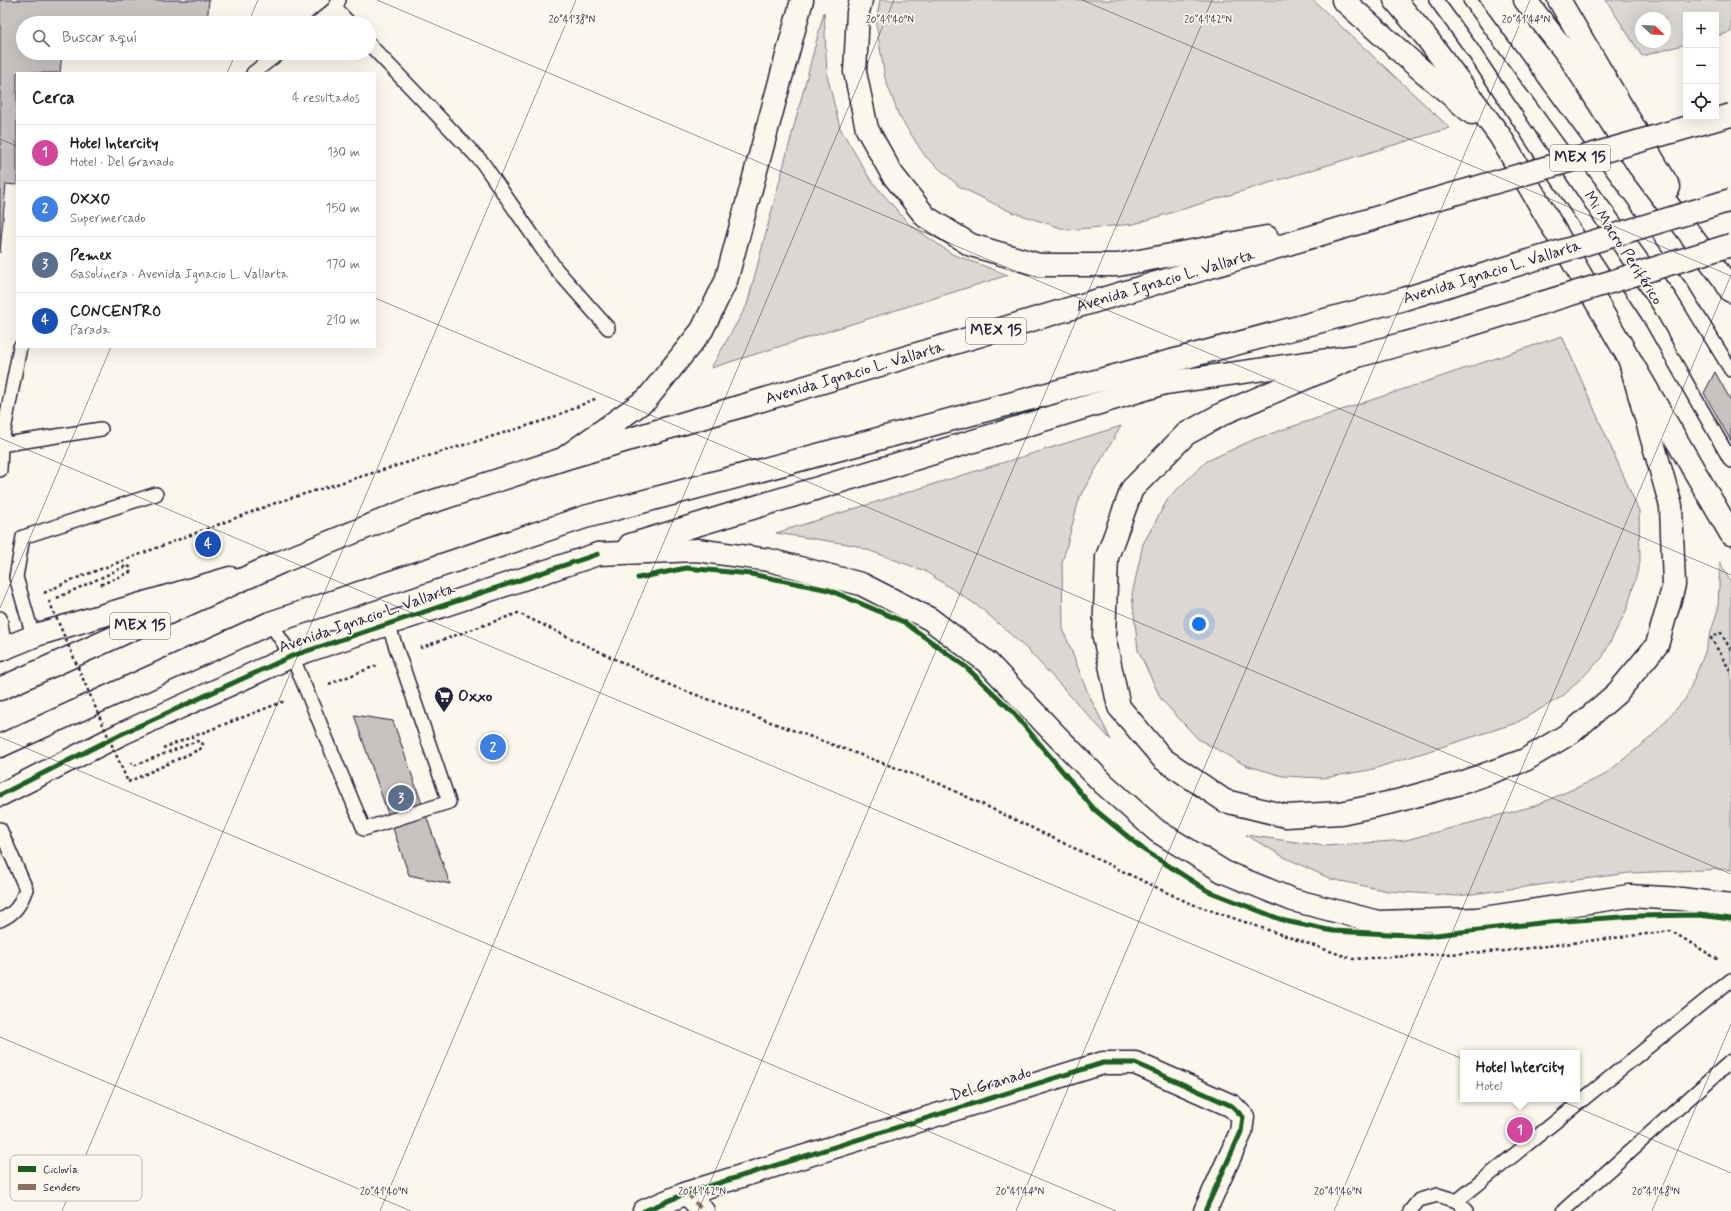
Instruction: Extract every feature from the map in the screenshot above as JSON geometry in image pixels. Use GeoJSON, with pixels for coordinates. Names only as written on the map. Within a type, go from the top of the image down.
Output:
{"type":"FeatureCollection","features":[{"type":"Feature","properties":{"kind":"main road"},"geometry":{"type":"LineString","coordinates":[[563,459],[647,398],[702,330],[726,282],[802,0]]}},
{"type":"Feature","properties":{"kind":"main road"},"geometry":{"type":"LineString","coordinates":[[861,0],[858,12],[855,72],[867,129],[892,174],[926,217],[971,245],[1039,265],[1118,265],[1382,216]]}},
{"type":"Feature","properties":{"kind":"main road"},"geometry":{"type":"LineString","coordinates":[[1344,0],[1412,62],[1500,136]]}},
{"type":"Feature","properties":{"kind":"main road"},"geometry":{"type":"LineString","coordinates":[[1395,0],[1426,36],[1500,136],[1731,534]]}},
{"type":"Feature","properties":{"kind":"main road"},"geometry":{"type":"LineString","coordinates":[[1525,0],[1571,59],[1639,166],[1729,287]]}},
{"type":"Feature","properties":{"kind":"main road"},"geometry":{"type":"LineString","coordinates":[[1559,0],[1729,287]]}},
{"type":"Feature","properties":{"kind":"main road","name":"Avenida Ignacio L. Vallarta"},"geometry":{"type":"LineString","coordinates":[[0,689],[281,562],[413,508],[563,459],[1429,201],[1731,115]]}},
{"type":"Feature","properties":{"kind":"main road","name":"Avenida Ignacio L. Vallarta"},"geometry":{"type":"LineString","coordinates":[[0,746],[270,623],[584,517],[1404,299],[1731,200]]}},
{"type":"Feature","properties":{"kind":"main road"},"geometry":{"type":"LineString","coordinates":[[598,554],[1165,383],[1357,356],[1447,332],[1731,245]]}},
{"type":"Feature","properties":{"kind":"main road"},"geometry":{"type":"LineString","coordinates":[[1357,356],[1224,413],[1186,434],[1132,489],[1107,557],[1104,638],[1119,706],[1163,759],[1225,800],[1286,816],[1341,813],[1397,801],[1464,782],[1525,760],[1572,732],[1617,693],[1657,646],[1674,585],[1671,506],[1629,358]]}},
{"type":"Feature","properties":{"kind":"main road"},"geometry":{"type":"LineString","coordinates":[[598,554],[697,550],[769,560],[861,584],[930,619],[988,663],[1104,784],[1157,831],[1224,872],[1293,900],[1378,922],[1477,918],[1629,896],[1681,899],[1731,905]]}},
{"type":"Feature","properties":{"kind":"main road","name":"Avenida Ignacio L. Vallarta"},"geometry":{"type":"LineString","coordinates":[[0,795],[119,734],[292,656],[598,554]]}},
{"type":"Feature","properties":{"kind":"main road"},"geometry":{"type":"LineString","coordinates":[[3,650],[33,636],[281,562]]}},
{"type":"Feature","properties":{"kind":"main road","name":"Del Granado"},"geometry":{"type":"LineString","coordinates":[[644,1211],[687,1192],[1103,1063],[1135,1063],[1232,1106],[1243,1117],[1241,1132],[1204,1211]]}},
{"type":"Feature","properties":{"kind":"main road"},"geometry":{"type":"LineString","coordinates":[[687,1192],[703,1211]]}},
{"type":"Feature","properties":{"kind":"lane","name":"Mi Macro Periférico"},"geometry":{"type":"LineString","coordinates":[[1436,0],[1471,48],[1648,315],[1731,461]]}},
{"type":"Feature","properties":{"kind":"lane","name":"Mi Macro Periférico"},"geometry":{"type":"LineString","coordinates":[[1470,0],[1682,290],[1731,370]]}},
{"type":"Feature","properties":{"kind":"lane"},"geometry":{"type":"LineString","coordinates":[[324,16],[337,4],[345,16]]}},
{"type":"Feature","properties":{"kind":"lane"},"geometry":{"type":"LineString","coordinates":[[376,51],[482,162],[556,269],[608,328]]}},
{"type":"Feature","properties":{"kind":"lane"},"geometry":{"type":"LineString","coordinates":[[254,72],[270,60]]}},
{"type":"Feature","properties":{"kind":"lane"},"geometry":{"type":"LineString","coordinates":[[0,470],[1,445],[20,348]]}},
{"type":"Feature","properties":{"kind":"lane"},"geometry":{"type":"LineString","coordinates":[[1,445],[101,429]]}},
{"type":"Feature","properties":{"kind":"lane"},"geometry":{"type":"LineString","coordinates":[[33,636],[16,577],[23,537],[156,494]]}},
{"type":"Feature","properties":{"kind":"lane"},"geometry":{"type":"LineString","coordinates":[[0,618],[3,650]]}},
{"type":"Feature","properties":{"kind":"lane"},"geometry":{"type":"LineString","coordinates":[[270,623],[292,656],[364,829],[449,802],[388,624]]}},
{"type":"Feature","properties":{"kind":"lane"},"geometry":{"type":"LineString","coordinates":[[0,829],[26,889],[21,902],[11,915],[0,920]]}},
{"type":"Feature","properties":{"kind":"lane"},"geometry":{"type":"LineString","coordinates":[[1410,1211],[1419,1200],[1438,1195],[1461,1206],[1731,980]]}},
{"type":"Feature","properties":{"kind":"lane"},"geometry":{"type":"LineString","coordinates":[[1563,1211],[1731,1061]]}},
{"type":"Feature","properties":{"kind":"path"},"geometry":{"type":"LineString","coordinates":[[23,602],[69,581],[278,502],[549,419],[598,398]]}},
{"type":"Feature","properties":{"kind":"path"},"geometry":{"type":"LineString","coordinates":[[99,586],[130,572],[130,567],[126,566],[49,601],[128,782],[200,749],[203,744],[197,741],[133,766]]}},
{"type":"Feature","properties":{"kind":"path"},"geometry":{"type":"LineString","coordinates":[[160,749],[399,656],[518,613],[672,686],[940,784],[1189,903],[1353,959],[1505,951],[1671,931],[1725,963]]}},
{"type":"Feature","properties":{"kind":"path"},"geometry":{"type":"LineString","coordinates":[[1731,650],[1721,633],[1711,638],[1731,672]]}},
{"type":"Feature","properties":{"kind":"path"},"geometry":{"type":"LineString","coordinates":[[130,760],[138,758]]}},
{"type":"Feature","properties":{"kind":"shaded area"},"geometry":{"type":"Polygon","coordinates":[[[880,0],[1313,0],[1450,128],[1134,224],[1067,230],[1009,211],[960,187],[925,156],[899,116],[885,78],[876,23],[880,0]]]}},
{"type":"Feature","properties":{"kind":"shaded area"},"geometry":{"type":"Polygon","coordinates":[[[1606,0],[1731,0],[1731,32],[1719,35],[1719,12],[1683,12],[1683,45],[1642,56],[1637,48],[1671,48],[1671,12],[1635,12],[1635,45],[1606,0]]]}},
{"type":"Feature","properties":{"kind":"shaded area"},"geometry":{"type":"Polygon","coordinates":[[[824,12],[827,75],[840,128],[870,179],[909,224],[952,254],[1008,275],[711,368],[747,305],[824,12]]]}},
{"type":"Feature","properties":{"kind":"shaded area"},"geometry":{"type":"Polygon","coordinates":[[[1562,336],[1639,511],[1640,562],[1627,609],[1602,658],[1563,696],[1516,723],[1370,770],[1323,778],[1283,776],[1245,765],[1198,739],[1161,699],[1138,650],[1132,595],[1143,544],[1169,497],[1207,461],[1255,439],[1562,336]]]}},
{"type":"Feature","properties":{"kind":"shaded area"},"geometry":{"type":"Polygon","coordinates":[[[1121,426],[1080,496],[1062,563],[1063,629],[1087,691],[1111,740],[1027,649],[981,608],[925,571],[854,545],[776,533],[1121,426]]]}},
{"type":"Feature","properties":{"kind":"shaded area"},"geometry":{"type":"Polygon","coordinates":[[[1720,562],[1731,583],[1731,870],[1629,873],[1457,896],[1388,891],[1331,879],[1284,857],[1246,835],[1325,846],[1406,840],[1534,806],[1603,776],[1650,738],[1686,698],[1704,655],[1718,609],[1720,562]]]}},
{"type":"Feature","properties":{"kind":"building"},"geometry":{"type":"Polygon","coordinates":[[[0,0],[209,0],[208,16],[16,16],[16,60],[61,60],[60,72],[16,72],[16,185],[6,184],[0,253],[0,0]]]}},
{"type":"Feature","properties":{"kind":"building"},"geometry":{"type":"Polygon","coordinates":[[[1715,372],[1731,401],[1731,441],[1704,393],[1715,372]]]}},
{"type":"Feature","properties":{"kind":"building"},"geometry":{"type":"Polygon","coordinates":[[[354,715],[393,721],[450,884],[409,875],[354,715]]]}},
{"type":"Feature","properties":{"kind":"marked path"},"geometry":{"type":"LineString","coordinates":[[687,1193],[703,1211]]}},
{"type":"Feature","properties":{"kind":"cycle path"},"geometry":{"type":"LineString","coordinates":[[0,795],[119,735],[292,656],[598,554]]}},
{"type":"Feature","properties":{"kind":"cycle path"},"geometry":{"type":"LineString","coordinates":[[638,578],[686,568],[751,574],[829,590],[904,622],[966,667],[1012,711],[1094,809],[1144,850],[1208,891],[1285,921],[1333,931],[1427,936],[1549,922],[1636,916],[1699,915],[1731,919]]}},
{"type":"Feature","properties":{"kind":"cycle path"},"geometry":{"type":"LineString","coordinates":[[644,1211],[687,1193],[1103,1063],[1135,1063],[1232,1106],[1243,1117],[1241,1132],[1205,1211]]}},
{"type":"Feature","properties":{"kind":"place","name":"CONCENTRO"},"geometry":{"type":"Point","coordinates":[208,544]}},
{"type":"Feature","properties":{"kind":"place","name":"Oxxo"},"geometry":{"type":"Point","coordinates":[444,713]}},
{"type":"Feature","properties":{"kind":"place","name":"OXXO"},"geometry":{"type":"Point","coordinates":[493,747]}},
{"type":"Feature","properties":{"kind":"place","name":"Pemex"},"geometry":{"type":"Point","coordinates":[401,798]}},
{"type":"Feature","properties":{"kind":"place","name":"Hotel Intercity"},"geometry":{"type":"Point","coordinates":[1520,1130]}}]}
